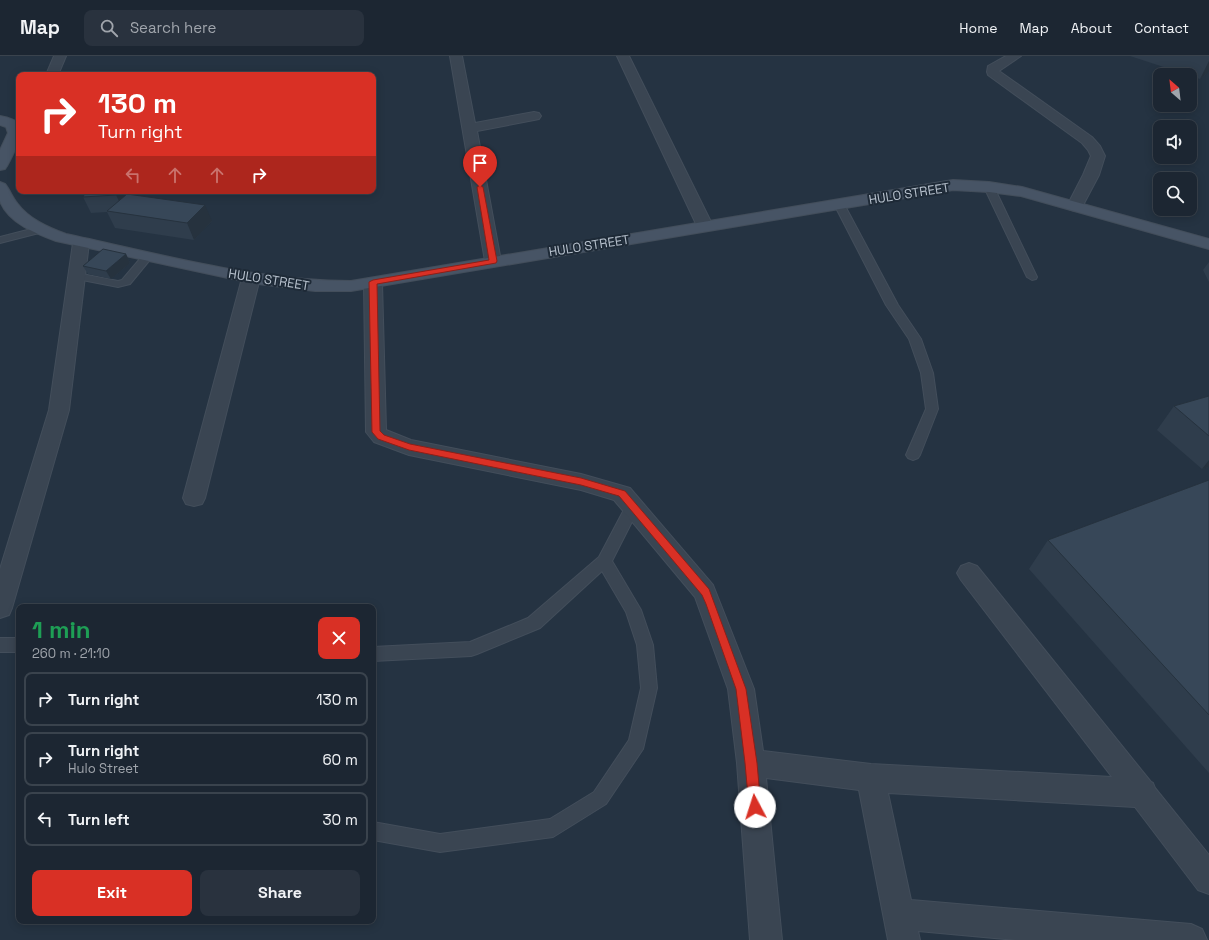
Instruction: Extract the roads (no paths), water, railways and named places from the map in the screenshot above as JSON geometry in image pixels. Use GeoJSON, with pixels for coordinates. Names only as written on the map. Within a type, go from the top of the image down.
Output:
{"type":"FeatureCollection","features":[{"type":"Feature","properties":{"kind":"main road"},"geometry":{"type":"LineString","coordinates":[[0,120],[16,127]]}},
{"type":"Feature","properties":{"kind":"main road"},"geometry":{"type":"LineString","coordinates":[[0,166],[16,130]]}},
{"type":"Feature","properties":{"kind":"main road","name":"HULO STREET"},"geometry":{"type":"LineString","coordinates":[[0,187],[7,202],[20,218],[39,230],[62,238],[250,278],[315,286],[351,286],[953,185],[989,187],[1022,192],[1203,242]]}},
{"type":"Feature","properties":{"kind":"street"},"geometry":{"type":"LineString","coordinates":[[53,72],[60,56]]}},
{"type":"Feature","properties":{"kind":"street"},"geometry":{"type":"LineString","coordinates":[[456,56],[493,261]]}},
{"type":"Feature","properties":{"kind":"street"},"geometry":{"type":"LineString","coordinates":[[623,56],[704,226]]}},
{"type":"Feature","properties":{"kind":"street"},"geometry":{"type":"LineString","coordinates":[[1015,56],[993,69],[993,72],[1087,140],[1095,149],[1098,156],[1091,175],[1075,206]]}},
{"type":"Feature","properties":{"kind":"street"},"geometry":{"type":"LineString","coordinates":[[470,128],[534,116]]}},
{"type":"Feature","properties":{"kind":"street"},"geometry":{"type":"LineString","coordinates":[[1,605],[59,410],[81,243]]}},
{"type":"Feature","properties":{"kind":"street"},"geometry":{"type":"LineString","coordinates":[[194,498],[250,278]]}},
{"type":"Feature","properties":{"kind":"street"},"geometry":{"type":"LineString","coordinates":[[373,282],[376,432],[381,437],[409,447],[610,489],[622,494],[706,592],[741,689],[751,763],[766,940]]}},
{"type":"Feature","properties":{"kind":"street"},"geometry":{"type":"LineString","coordinates":[[969,572],[1209,879]]}},
{"type":"Feature","properties":{"kind":"street"},"geometry":{"type":"LineString","coordinates":[[751,763],[870,778],[1143,793]]}},
{"type":"Feature","properties":{"kind":"street"},"geometry":{"type":"LineString","coordinates":[[870,778],[902,927],[1191,940]]}},
{"type":"Feature","properties":{"kind":"lane"},"geometry":{"type":"LineString","coordinates":[[989,187],[1032,277]]}},
{"type":"Feature","properties":{"kind":"lane"},"geometry":{"type":"LineString","coordinates":[[839,204],[892,305],[915,339],[927,373],[932,409],[914,455]]}},
{"type":"Feature","properties":{"kind":"lane"},"geometry":{"type":"LineString","coordinates":[[0,240],[39,230]]}},
{"type":"Feature","properties":{"kind":"lane"},"geometry":{"type":"LineString","coordinates":[[77,276],[118,284],[126,282],[148,256]]}},
{"type":"Feature","properties":{"kind":"lane"},"geometry":{"type":"LineString","coordinates":[[376,654],[471,649],[534,623],[604,561],[633,506]]}},
{"type":"Feature","properties":{"kind":"lane"},"geometry":{"type":"LineString","coordinates":[[376,832],[440,843],[554,828],[600,798],[637,744],[649,688],[645,645],[633,610],[604,561]]}},
{"type":"Feature","properties":{"kind":"lane"},"geometry":{"type":"LineString","coordinates":[[0,645],[16,645]]}}]}
